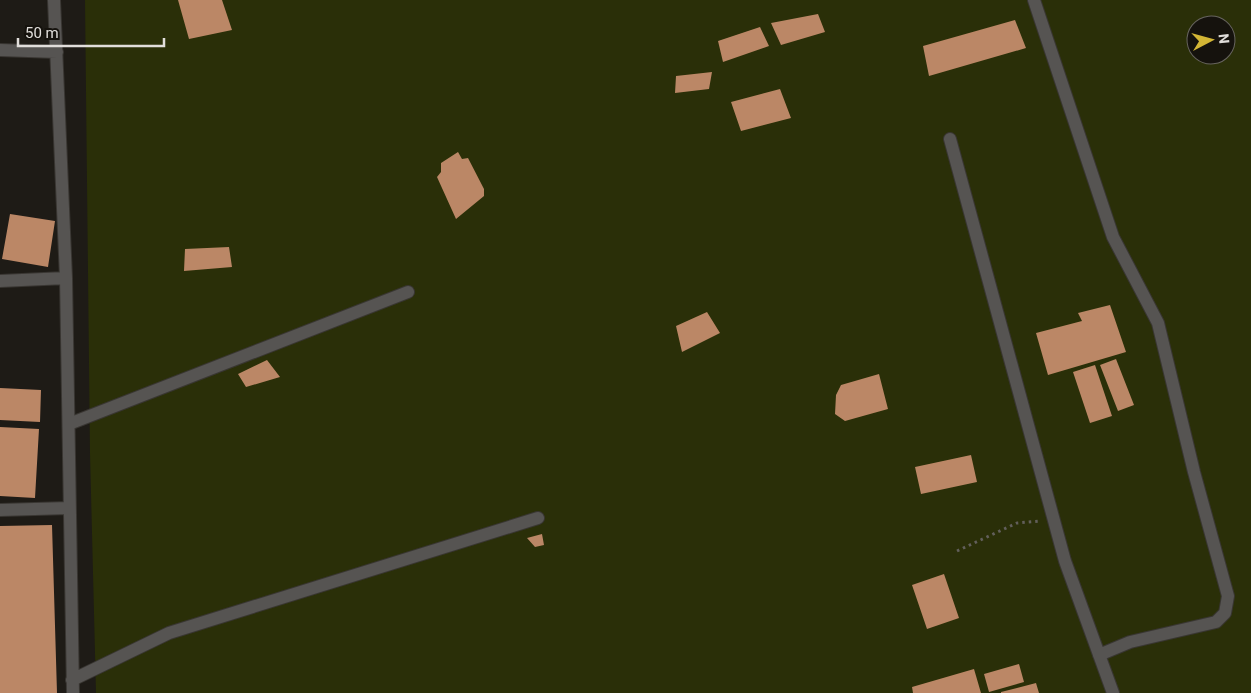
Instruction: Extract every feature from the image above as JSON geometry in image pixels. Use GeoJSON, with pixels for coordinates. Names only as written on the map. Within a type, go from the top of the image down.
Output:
{"type":"FeatureCollection","features":[{"type":"Feature","properties":{"kind":"street"},"geometry":{"type":"LineString","coordinates":[[54,0],[66,278],[73,693]]}},
{"type":"Feature","properties":{"kind":"street"},"geometry":{"type":"LineString","coordinates":[[1034,0],[1113,238],[1158,323],[1194,472],[1228,596],[1225,613],[1216,622],[1130,642],[1099,655]]}},
{"type":"Feature","properties":{"kind":"street"},"geometry":{"type":"LineString","coordinates":[[0,50],[57,52]]}},
{"type":"Feature","properties":{"kind":"street"},"geometry":{"type":"LineString","coordinates":[[950,139],[1065,561],[1113,693]]}},
{"type":"Feature","properties":{"kind":"street"},"geometry":{"type":"LineString","coordinates":[[0,281],[66,278]]}},
{"type":"Feature","properties":{"kind":"street"},"geometry":{"type":"LineString","coordinates":[[68,424],[408,292]]}},
{"type":"Feature","properties":{"kind":"street"},"geometry":{"type":"LineString","coordinates":[[0,510],[69,508]]}},
{"type":"Feature","properties":{"kind":"street"},"geometry":{"type":"LineString","coordinates":[[72,680],[169,633],[538,518]]}},
{"type":"Feature","properties":{"kind":"path"},"geometry":{"type":"LineString","coordinates":[[958,551],[1017,523],[1053,520]]}},
{"type":"Feature","properties":{"kind":"green space"},"geometry":{"type":"Polygon","coordinates":[[[85,0],[1251,0],[1251,693],[96,693],[90,453],[85,0]]]}},
{"type":"Feature","properties":{"kind":"building"},"geometry":{"type":"Polygon","coordinates":[[[178,0],[222,0],[232,30],[189,39],[178,0]]]}},
{"type":"Feature","properties":{"kind":"building"},"geometry":{"type":"Polygon","coordinates":[[[818,14],[825,32],[781,45],[771,23],[818,14]]]}},
{"type":"Feature","properties":{"kind":"building"},"geometry":{"type":"Polygon","coordinates":[[[1015,20],[1026,48],[929,76],[923,46],[1015,20]]]}},
{"type":"Feature","properties":{"kind":"building"},"geometry":{"type":"Polygon","coordinates":[[[760,27],[769,46],[723,62],[718,41],[760,27]]]}},
{"type":"Feature","properties":{"kind":"building"},"geometry":{"type":"Polygon","coordinates":[[[712,72],[709,89],[675,93],[676,76],[712,72]]]}},
{"type":"Feature","properties":{"kind":"building"},"geometry":{"type":"Polygon","coordinates":[[[780,89],[791,118],[741,131],[731,102],[780,89]]]}},
{"type":"Feature","properties":{"kind":"building"},"geometry":{"type":"Polygon","coordinates":[[[458,152],[462,159],[468,158],[484,189],[484,196],[456,219],[437,177],[441,172],[441,163],[458,152]]]}},
{"type":"Feature","properties":{"kind":"building"},"geometry":{"type":"Polygon","coordinates":[[[10,214],[55,221],[48,267],[2,259],[10,214]]]}},
{"type":"Feature","properties":{"kind":"building"},"geometry":{"type":"Polygon","coordinates":[[[229,247],[232,267],[184,271],[185,249],[229,247]]]}},
{"type":"Feature","properties":{"kind":"building"},"geometry":{"type":"Polygon","coordinates":[[[1110,305],[1126,352],[1048,375],[1036,333],[1082,321],[1078,313],[1110,305]]]}},
{"type":"Feature","properties":{"kind":"building"},"geometry":{"type":"Polygon","coordinates":[[[707,312],[720,333],[682,352],[676,326],[707,312]]]}},
{"type":"Feature","properties":{"kind":"building"},"geometry":{"type":"Polygon","coordinates":[[[1116,359],[1134,405],[1118,411],[1100,365],[1116,359]]]}},
{"type":"Feature","properties":{"kind":"building"},"geometry":{"type":"Polygon","coordinates":[[[267,360],[280,377],[246,387],[238,374],[267,360]]]}},
{"type":"Feature","properties":{"kind":"building"},"geometry":{"type":"Polygon","coordinates":[[[1095,365],[1112,416],[1090,423],[1073,372],[1095,365]]]}},
{"type":"Feature","properties":{"kind":"building"},"geometry":{"type":"Polygon","coordinates":[[[879,374],[888,409],[845,421],[835,414],[836,395],[841,385],[879,374]]]}},
{"type":"Feature","properties":{"kind":"building"},"geometry":{"type":"Polygon","coordinates":[[[0,388],[41,390],[40,422],[0,420],[0,388]]]}},
{"type":"Feature","properties":{"kind":"building"},"geometry":{"type":"Polygon","coordinates":[[[0,427],[39,429],[35,498],[0,496],[0,427]]]}},
{"type":"Feature","properties":{"kind":"building"},"geometry":{"type":"Polygon","coordinates":[[[971,455],[977,482],[921,494],[915,467],[971,455]]]}},
{"type":"Feature","properties":{"kind":"building"},"geometry":{"type":"Polygon","coordinates":[[[52,525],[57,693],[0,693],[0,526],[52,525]]]}},
{"type":"Feature","properties":{"kind":"building"},"geometry":{"type":"Polygon","coordinates":[[[542,534],[544,545],[535,547],[527,538],[542,534]]]}},
{"type":"Feature","properties":{"kind":"building"},"geometry":{"type":"Polygon","coordinates":[[[944,574],[959,618],[927,629],[912,585],[944,574]]]}},
{"type":"Feature","properties":{"kind":"building"},"geometry":{"type":"Polygon","coordinates":[[[1019,664],[1024,682],[989,692],[984,674],[1019,664]]]}},
{"type":"Feature","properties":{"kind":"building"},"geometry":{"type":"Polygon","coordinates":[[[974,669],[981,693],[913,693],[912,687],[974,669]]]}},
{"type":"Feature","properties":{"kind":"building"},"geometry":{"type":"Polygon","coordinates":[[[1036,683],[1039,693],[1001,693],[1001,692],[1036,683]]]}}]}
